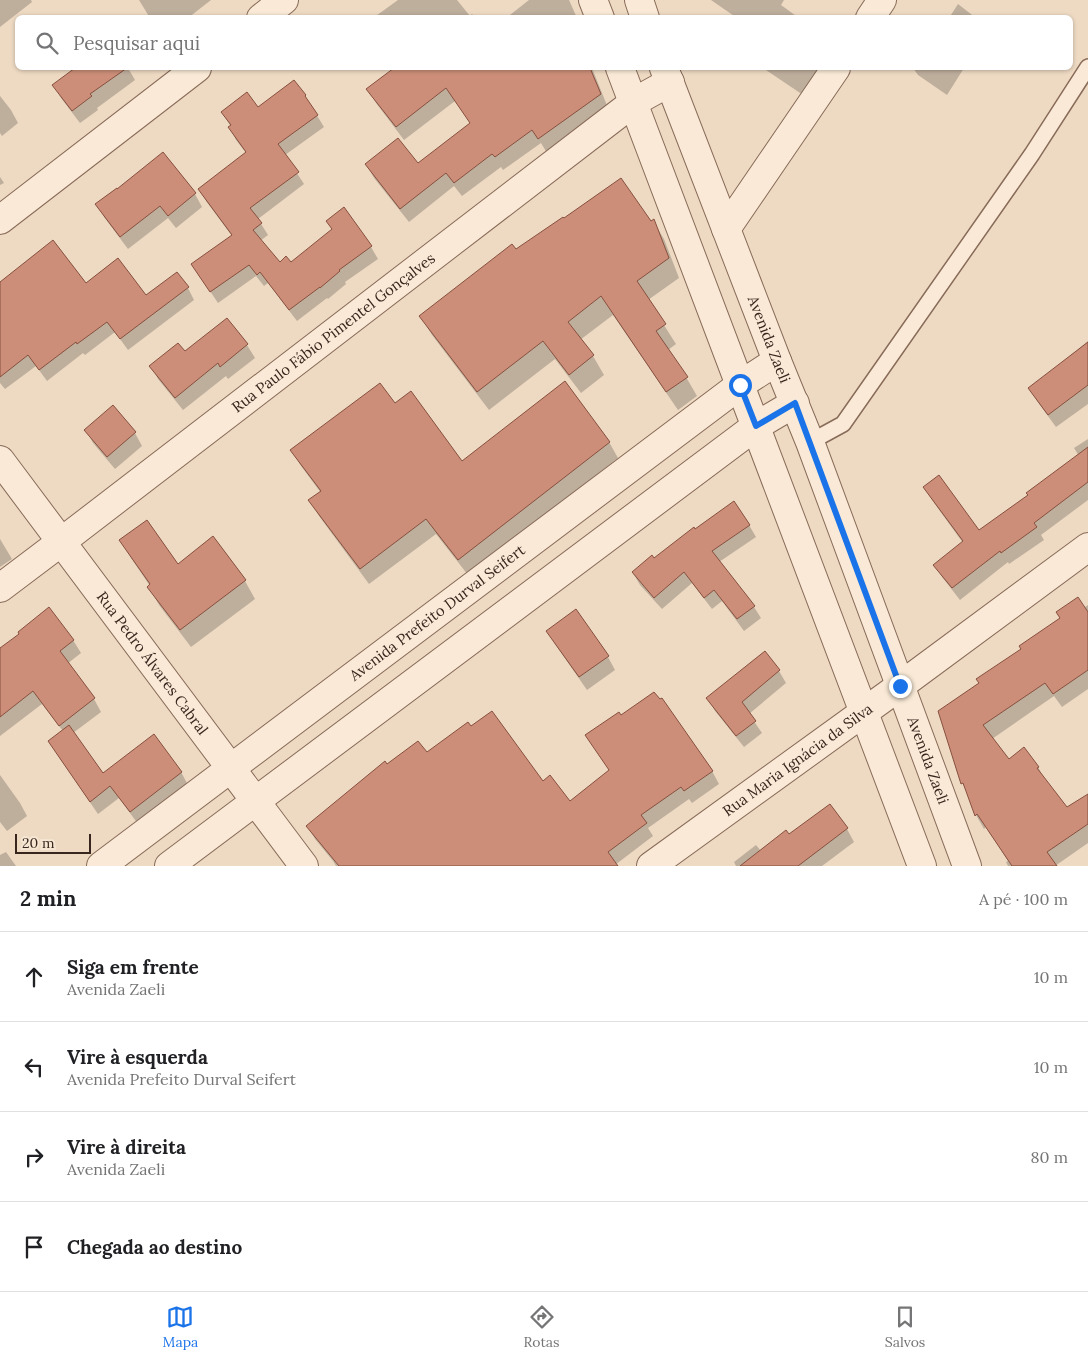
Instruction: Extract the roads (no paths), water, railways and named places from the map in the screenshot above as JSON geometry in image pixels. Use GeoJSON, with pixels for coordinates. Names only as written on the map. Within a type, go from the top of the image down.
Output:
{"type":"FeatureCollection","features":[{"type":"Feature","properties":{"kind":"street"},"geometry":{"type":"LineString","coordinates":[[265,15],[284,0]]}},
{"type":"Feature","properties":{"kind":"street"},"geometry":{"type":"LineString","coordinates":[[594,0],[599,15]]}},
{"type":"Feature","properties":{"kind":"street"},"geometry":{"type":"LineString","coordinates":[[872,15],[882,0]]}},
{"type":"Feature","properties":{"kind":"street"},"geometry":{"type":"LineString","coordinates":[[0,220],[194,70]]}},
{"type":"Feature","properties":{"kind":"street"},"geometry":{"type":"LineString","coordinates":[[621,70],[922,866]]}},
{"type":"Feature","properties":{"kind":"street"},"geometry":{"type":"LineString","coordinates":[[726,229],[835,70]]}},
{"type":"Feature","properties":{"kind":"street","name":"Avenida Zaeli"},"geometry":{"type":"LineString","coordinates":[[667,75],[810,442],[968,866]]}},
{"type":"Feature","properties":{"kind":"street","name":"Rua Paulo Fábio Pimentel Gonçalves"},"geometry":{"type":"LineString","coordinates":[[0,588],[667,75]]}},
{"type":"Feature","properties":{"kind":"street","name":"Avenida Prefeito Durval Seifert"},"geometry":{"type":"LineString","coordinates":[[100,866],[740,385],[777,361]]}},
{"type":"Feature","properties":{"kind":"street"},"geometry":{"type":"LineString","coordinates":[[170,866],[756,426],[795,403]]}},
{"type":"Feature","properties":{"kind":"street","name":"Rua Pedro Álvares Cabral"},"geometry":{"type":"LineString","coordinates":[[0,460],[304,866]]}},
{"type":"Feature","properties":{"kind":"street","name":"Rua Maria Ignácia da Silva"},"geometry":{"type":"LineString","coordinates":[[651,866],[1088,547]]}},
{"type":"Feature","properties":{"kind":"lane"},"geometry":{"type":"LineString","coordinates":[[810,442],[843,424],[1032,154],[1088,67]]}}]}
